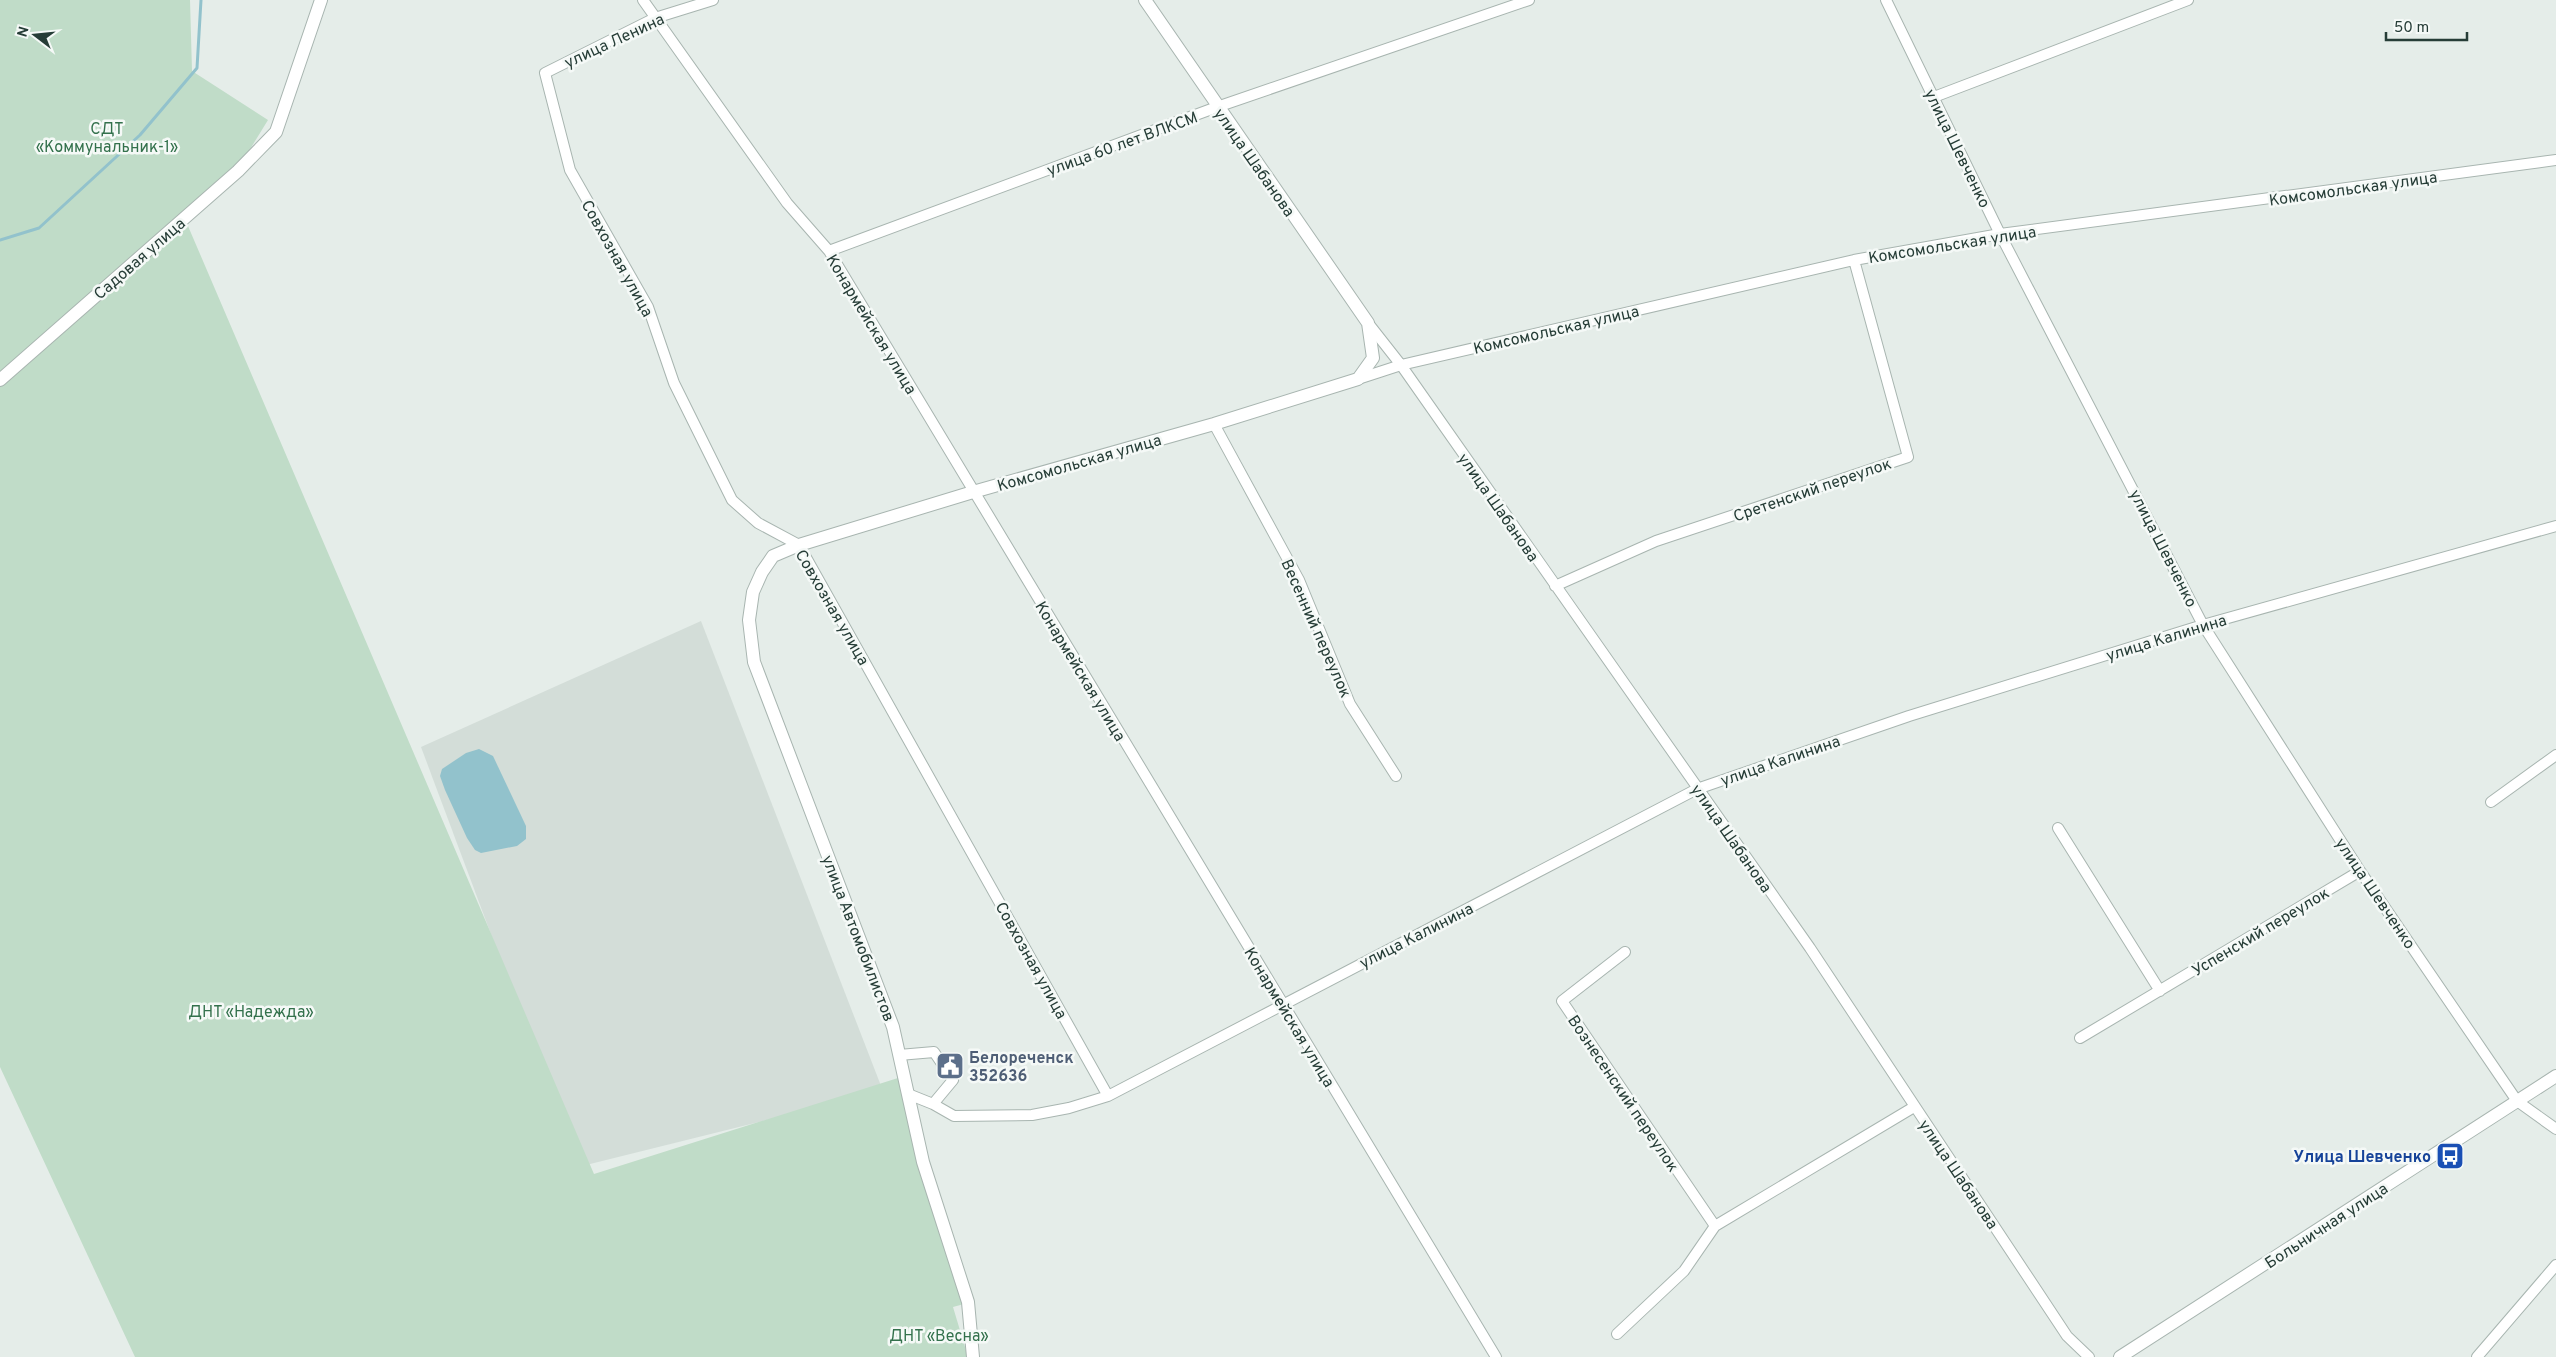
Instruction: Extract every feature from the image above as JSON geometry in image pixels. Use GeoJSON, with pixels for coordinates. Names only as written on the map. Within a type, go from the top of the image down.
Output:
{"type":"FeatureCollection","features":[{"type":"Feature","properties":{"kind":"street","name":"Садовая улица"},"geometry":{"type":"LineString","coordinates":[[0,380],[238,171],[276,132],[321,0]]}},
{"type":"Feature","properties":{"kind":"street","name":"Конармейская улица"},"geometry":{"type":"LineString","coordinates":[[643,0],[787,203],[829,251],[1496,1357]]}},
{"type":"Feature","properties":{"kind":"street","name":"улица Ленина"},"geometry":{"type":"LineString","coordinates":[[545,73],[655,18],[713,0]]}},
{"type":"Feature","properties":{"kind":"street","name":"улица Шабанова"},"geometry":{"type":"LineString","coordinates":[[1145,0],[1217,107],[1368,323],[1401,365],[1554,586],[1810,948],[2067,1336],[2089,1357]]}},
{"type":"Feature","properties":{"kind":"street","name":"улица 60 лет ВЛКСМ"},"geometry":{"type":"LineString","coordinates":[[829,251],[1217,107],[1529,0]]}},
{"type":"Feature","properties":{"kind":"street","name":"улица Шевченко"},"geometry":{"type":"LineString","coordinates":[[1886,0],[2000,234],[2204,625],[2360,871],[2517,1101],[2556,1129]]}},
{"type":"Feature","properties":{"kind":"street"},"geometry":{"type":"LineString","coordinates":[[1934,97],[2188,0]]}},
{"type":"Feature","properties":{"kind":"street","name":"Совхозная улица"},"geometry":{"type":"LineString","coordinates":[[545,73],[570,170],[648,307],[674,383],[732,500],[758,523],[799,545],[1108,1096]]}},
{"type":"Feature","properties":{"kind":"street","name":"Комсомольская улица"},"geometry":{"type":"LineString","coordinates":[[799,545],[973,492],[1214,424],[1401,365],[1854,260],[2000,234],[2556,160]]}},
{"type":"Feature","properties":{"kind":"street","name":"Сретенский переулок"},"geometry":{"type":"LineString","coordinates":[[1554,586],[1656,541],[1908,457],[1854,260]]}},
{"type":"Feature","properties":{"kind":"street","name":"улица Шабанова"},"geometry":{"type":"LineString","coordinates":[[1358,379],[1373,358],[1368,323]]}},
{"type":"Feature","properties":{"kind":"street","name":"Весенний переулок"},"geometry":{"type":"LineString","coordinates":[[1214,424],[1299,580],[1350,704],[1396,776]]}},
{"type":"Feature","properties":{"kind":"street","name":"улица Калинина"},"geometry":{"type":"LineString","coordinates":[[908,1094],[934,1104],[954,1116],[1032,1115],[1069,1108],[1108,1096],[1697,789],[1909,716],[2204,625],[2556,526]]}},
{"type":"Feature","properties":{"kind":"street","name":"улица Автомобилистов"},"geometry":{"type":"LineString","coordinates":[[799,545],[773,556],[762,572],[753,592],[749,620],[754,662],[892,1027],[923,1162],[968,1302],[973,1357]]}},
{"type":"Feature","properties":{"kind":"street"},"geometry":{"type":"LineString","coordinates":[[2491,802],[2556,754]]}},
{"type":"Feature","properties":{"kind":"street"},"geometry":{"type":"LineString","coordinates":[[2058,828],[2160,991]]}},
{"type":"Feature","properties":{"kind":"street","name":"Успенский переулок"},"geometry":{"type":"LineString","coordinates":[[2080,1038],[2360,871]]}},
{"type":"Feature","properties":{"kind":"street","name":"Вознесенский переулок"},"geometry":{"type":"LineString","coordinates":[[1626,952],[1562,1001],[1715,1226]]}},
{"type":"Feature","properties":{"kind":"street"},"geometry":{"type":"LineString","coordinates":[[899,1055],[934,1052],[953,1080],[934,1104]]}},
{"type":"Feature","properties":{"kind":"street","name":"Больничная улица"},"geometry":{"type":"LineString","coordinates":[[2120,1357],[2556,1076]]}},
{"type":"Feature","properties":{"kind":"street"},"geometry":{"type":"LineString","coordinates":[[1617,1334],[1684,1271],[1715,1226],[1914,1107]]}},
{"type":"Feature","properties":{"kind":"street"},"geometry":{"type":"LineString","coordinates":[[2477,1357],[2556,1265]]}},
{"type":"Feature","properties":{"kind":"shaded area"},"geometry":{"type":"Polygon","coordinates":[[[701,621],[883,1091],[578,1167],[421,747],[701,621]]]}},
{"type":"Feature","properties":{"kind":"green space","name":"СДТ «Коммунальник-1»"},"geometry":{"type":"Polygon","coordinates":[[[0,0],[190,0],[192,71],[268,120],[244,159],[0,374],[0,0]]]}},
{"type":"Feature","properties":{"kind":"green space","name":"ДНТ «Надежда»"},"geometry":{"type":"Polygon","coordinates":[[[185,219],[594,1174],[898,1078],[964,1304],[953,1307],[968,1357],[135,1357],[0,1067],[0,381],[185,219]]]}},
{"type":"Feature","properties":{"kind":"water"},"geometry":{"type":"Polygon","coordinates":[[[479,749],[493,756],[526,826],[526,839],[517,846],[481,853],[475,850],[467,838],[445,790],[440,776],[442,769],[466,753],[479,749]]]}},
{"type":"Feature","properties":{"kind":"waterway"},"geometry":{"type":"LineString","coordinates":[[0,240],[39,228],[140,135],[197,68],[201,0]]}},
{"type":"Feature","properties":{"kind":"place","name":"Белореченск 352636"},"geometry":{"type":"Point","coordinates":[950,1066]}},
{"type":"Feature","properties":{"kind":"place","name":"Улица Шевченко"},"geometry":{"type":"Point","coordinates":[2450,1156]}},
{"type":"Feature","properties":{"kind":"park label","name":"ДНТ «Весна»"},"geometry":{"type":"Point","coordinates":[939,1335]}}]}
